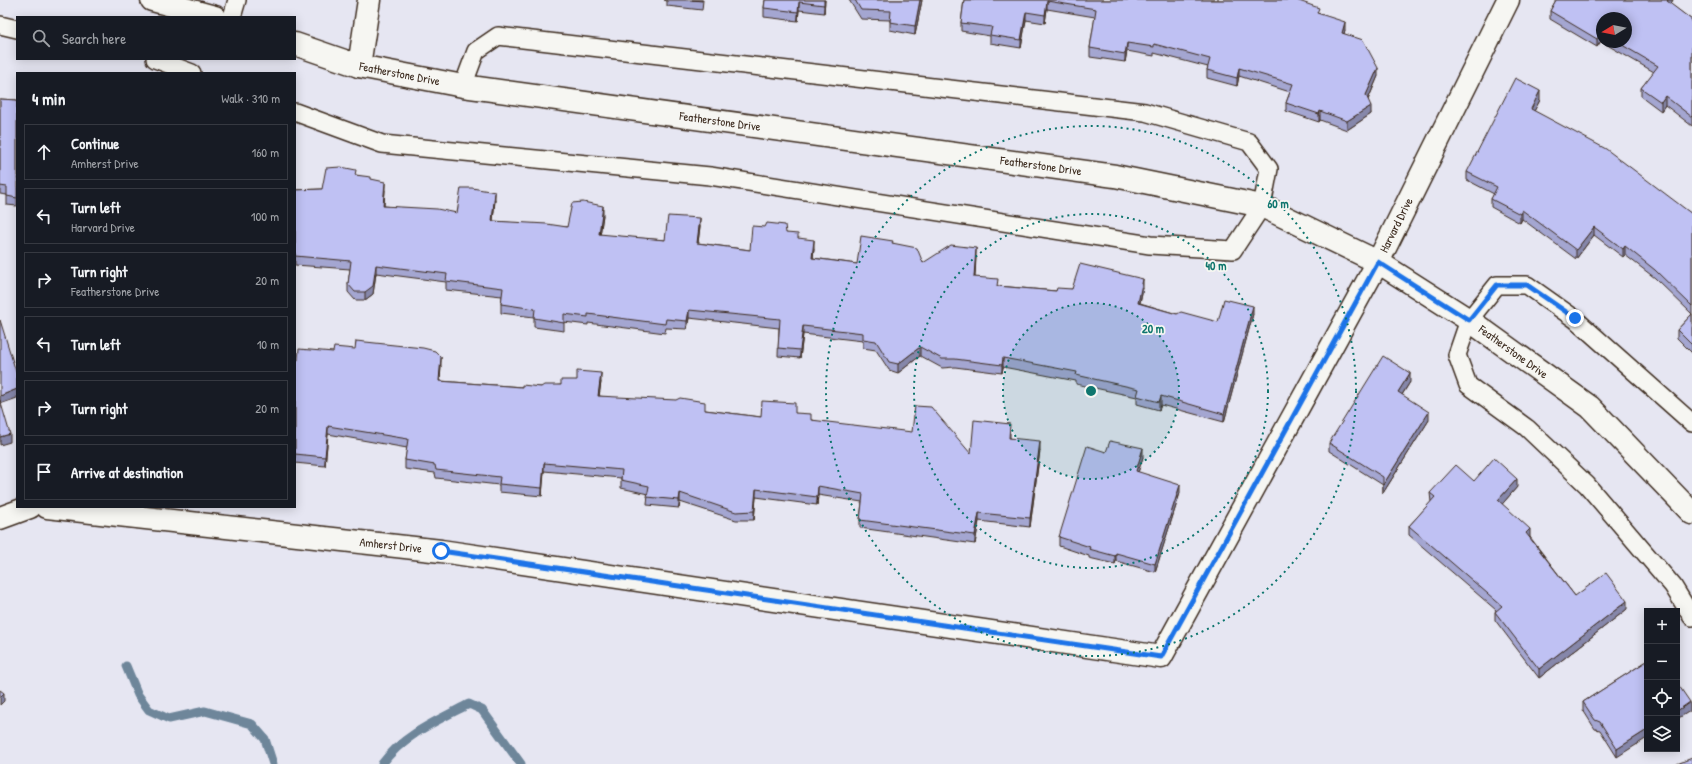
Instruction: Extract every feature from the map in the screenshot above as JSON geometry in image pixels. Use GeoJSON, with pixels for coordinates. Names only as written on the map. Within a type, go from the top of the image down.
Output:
{"type":"FeatureCollection","features":[{"type":"Feature","properties":{"kind":"street"},"geometry":{"type":"LineString","coordinates":[[152,0],[211,16]]}},
{"type":"Feature","properties":{"kind":"street"},"geometry":{"type":"LineString","coordinates":[[359,66],[369,0]]}},
{"type":"Feature","properties":{"kind":"street","name":"Harvard Drive"},"geometry":{"type":"LineString","coordinates":[[1161,657],[1378,262],[1508,0]]}},
{"type":"Feature","properties":{"kind":"street","name":"Featherstone Drive"},"geometry":{"type":"LineString","coordinates":[[296,44],[359,66],[463,86],[1115,176],[1262,206],[1378,262],[1469,320],[1590,407],[1692,513]]}},
{"type":"Feature","properties":{"kind":"street"},"geometry":{"type":"LineString","coordinates":[[0,518],[27,508]]}},
{"type":"Feature","properties":{"kind":"street","name":"Amherst Drive"},"geometry":{"type":"LineString","coordinates":[[56,508],[441,551],[1161,657]]}},
{"type":"Feature","properties":{"kind":"lane"},"geometry":{"type":"LineString","coordinates":[[232,16],[237,0]]}},
{"type":"Feature","properties":{"kind":"lane"},"geometry":{"type":"LineString","coordinates":[[0,25],[16,29]]}},
{"type":"Feature","properties":{"kind":"lane"},"geometry":{"type":"LineString","coordinates":[[296,112],[382,144],[710,176],[1150,245],[1233,250],[1262,206],[1269,169],[1249,142],[1145,112],[498,36],[476,51],[463,86]]}},
{"type":"Feature","properties":{"kind":"lane"},"geometry":{"type":"LineString","coordinates":[[158,60],[189,72]]}},
{"type":"Feature","properties":{"kind":"lane"},"geometry":{"type":"LineString","coordinates":[[1692,423],[1575,318],[1527,285],[1497,285],[1469,320],[1457,355],[1468,385],[1527,428],[1587,485],[1673,586],[1692,617]]}},
{"type":"Feature","properties":{"kind":"building"},"geometry":{"type":"Polygon","coordinates":[[[765,0],[824,0],[824,5],[799,2],[798,12],[764,8],[765,0]]]}},
{"type":"Feature","properties":{"kind":"building"},"geometry":{"type":"Polygon","coordinates":[[[855,0],[920,0],[915,26],[890,22],[891,11],[861,10],[855,0]]]}},
{"type":"Feature","properties":{"kind":"building"},"geometry":{"type":"Polygon","coordinates":[[[964,0],[1296,0],[1319,8],[1317,13],[1345,22],[1342,33],[1363,40],[1378,68],[1366,95],[1371,106],[1347,121],[1320,111],[1319,114],[1286,103],[1293,84],[1239,68],[1237,78],[1207,70],[1210,59],[1154,44],[1154,47],[1127,43],[1125,54],[1090,48],[1096,9],[1047,1],[1045,15],[1026,12],[1021,40],[990,35],[992,27],[961,23],[964,0]]]}},
{"type":"Feature","properties":{"kind":"building"},"geometry":{"type":"Polygon","coordinates":[[[1556,0],[1668,0],[1667,1],[1692,20],[1692,117],[1665,96],[1661,102],[1641,88],[1658,66],[1627,48],[1632,48],[1632,12],[1596,12],[1596,38],[1550,11],[1556,0]]]}},
{"type":"Feature","properties":{"kind":"building"},"geometry":{"type":"Polygon","coordinates":[[[1515,78],[1540,91],[1531,109],[1606,149],[1692,214],[1692,306],[1655,270],[1625,246],[1623,249],[1594,227],[1576,250],[1522,210],[1520,214],[1491,199],[1497,187],[1467,172],[1515,78]]]}},
{"type":"Feature","properties":{"kind":"building"},"geometry":{"type":"Polygon","coordinates":[[[0,99],[16,100],[16,198],[7,196],[7,187],[0,186],[0,99]]]}},
{"type":"Feature","properties":{"kind":"building"},"geometry":{"type":"Polygon","coordinates":[[[341,167],[356,170],[355,175],[371,177],[371,179],[385,182],[383,206],[437,209],[457,213],[461,188],[472,188],[495,192],[492,221],[547,224],[567,227],[572,203],[583,202],[603,206],[599,234],[665,240],[668,216],[700,218],[697,243],[750,250],[752,226],[765,227],[767,223],[785,225],[786,233],[798,234],[798,238],[814,240],[812,258],[857,264],[861,236],[893,241],[892,243],[917,248],[923,263],[951,245],[976,248],[974,277],[998,279],[997,286],[1056,291],[1057,288],[1072,289],[1080,264],[1143,279],[1138,303],[1177,314],[1181,312],[1218,322],[1224,299],[1253,306],[1224,414],[1161,396],[1159,402],[1137,396],[1139,389],[1076,375],[1077,372],[1003,358],[1002,365],[955,359],[942,359],[920,347],[898,364],[889,362],[876,341],[863,339],[863,333],[803,326],[800,350],[778,348],[780,319],[689,310],[687,321],[666,319],[665,324],[588,314],[588,317],[564,314],[564,323],[534,318],[535,309],[501,304],[503,288],[446,281],[447,274],[376,265],[373,286],[365,292],[355,292],[348,284],[351,261],[296,256],[296,190],[322,189],[326,168],[341,167]]]}},
{"type":"Feature","properties":{"kind":"building"},"geometry":{"type":"Polygon","coordinates":[[[1692,314],[1692,345],[1677,330],[1692,314]]]}},
{"type":"Feature","properties":{"kind":"building"},"geometry":{"type":"Polygon","coordinates":[[[0,320],[16,372],[16,389],[0,396],[0,320]]]}},
{"type":"Feature","properties":{"kind":"building"},"geometry":{"type":"Polygon","coordinates":[[[356,341],[423,348],[435,351],[441,357],[439,381],[541,387],[544,385],[561,385],[561,380],[577,380],[577,371],[601,373],[598,396],[676,400],[680,398],[705,402],[705,410],[761,417],[762,401],[795,403],[795,413],[811,414],[811,420],[912,432],[915,406],[931,407],[971,454],[974,420],[1010,424],[1009,438],[1040,441],[1030,518],[979,513],[975,535],[860,520],[863,494],[818,486],[817,497],[756,489],[754,511],[736,512],[680,493],[679,500],[647,497],[649,486],[621,480],[622,470],[544,463],[542,488],[499,484],[500,477],[436,470],[435,465],[405,460],[408,439],[328,426],[325,457],[296,454],[296,360],[298,360],[299,349],[333,352],[334,347],[355,349],[356,341]]]}},
{"type":"Feature","properties":{"kind":"building"},"geometry":{"type":"Polygon","coordinates":[[[1383,356],[1410,373],[1398,392],[1429,412],[1383,485],[1383,477],[1329,443],[1383,356]]]}},
{"type":"Feature","properties":{"kind":"building"},"geometry":{"type":"Polygon","coordinates":[[[0,400],[10,434],[0,437],[0,400]]]}},
{"type":"Feature","properties":{"kind":"building"},"geometry":{"type":"Polygon","coordinates":[[[1110,441],[1143,448],[1136,471],[1180,485],[1155,564],[1116,553],[1115,556],[1089,549],[1090,547],[1059,537],[1087,446],[1106,452],[1110,441]]]}},
{"type":"Feature","properties":{"kind":"building"},"geometry":{"type":"Polygon","coordinates":[[[1494,458],[1517,479],[1498,500],[1530,529],[1526,533],[1575,596],[1606,573],[1627,601],[1539,669],[1495,612],[1502,606],[1409,526],[1435,497],[1430,493],[1456,465],[1474,481],[1494,458]]]}},
{"type":"Feature","properties":{"kind":"building"},"geometry":{"type":"Polygon","coordinates":[[[1644,663],[1644,732],[1617,749],[1600,722],[1595,720],[1583,702],[1644,663]]]}},
{"type":"Feature","properties":{"kind":"building"},"geometry":{"type":"Polygon","coordinates":[[[1680,687],[1690,702],[1680,709],[1680,687]]]}},
{"type":"Feature","properties":{"kind":"building"},"geometry":{"type":"Polygon","coordinates":[[[0,690],[4,693],[0,697],[0,690]]]}},
{"type":"Feature","properties":{"kind":"building"},"geometry":{"type":"Polygon","coordinates":[[[1692,758],[1692,764],[1677,764],[1692,758]]]}},
{"type":"Feature","properties":{"kind":"waterway"},"geometry":{"type":"LineString","coordinates":[[126,666],[138,695],[149,710],[169,719],[205,711],[252,724],[265,739],[273,764]]}},
{"type":"Feature","properties":{"kind":"waterway"},"geometry":{"type":"LineString","coordinates":[[382,764],[390,754],[411,736],[433,722],[469,704],[482,710],[521,764]]}},
{"type":"Feature","properties":{"kind":"route"},"geometry":{"type":"LineString","coordinates":[[441,551],[1161,657],[1378,262],[1469,320],[1497,285],[1527,285],[1575,318]]}}]}
